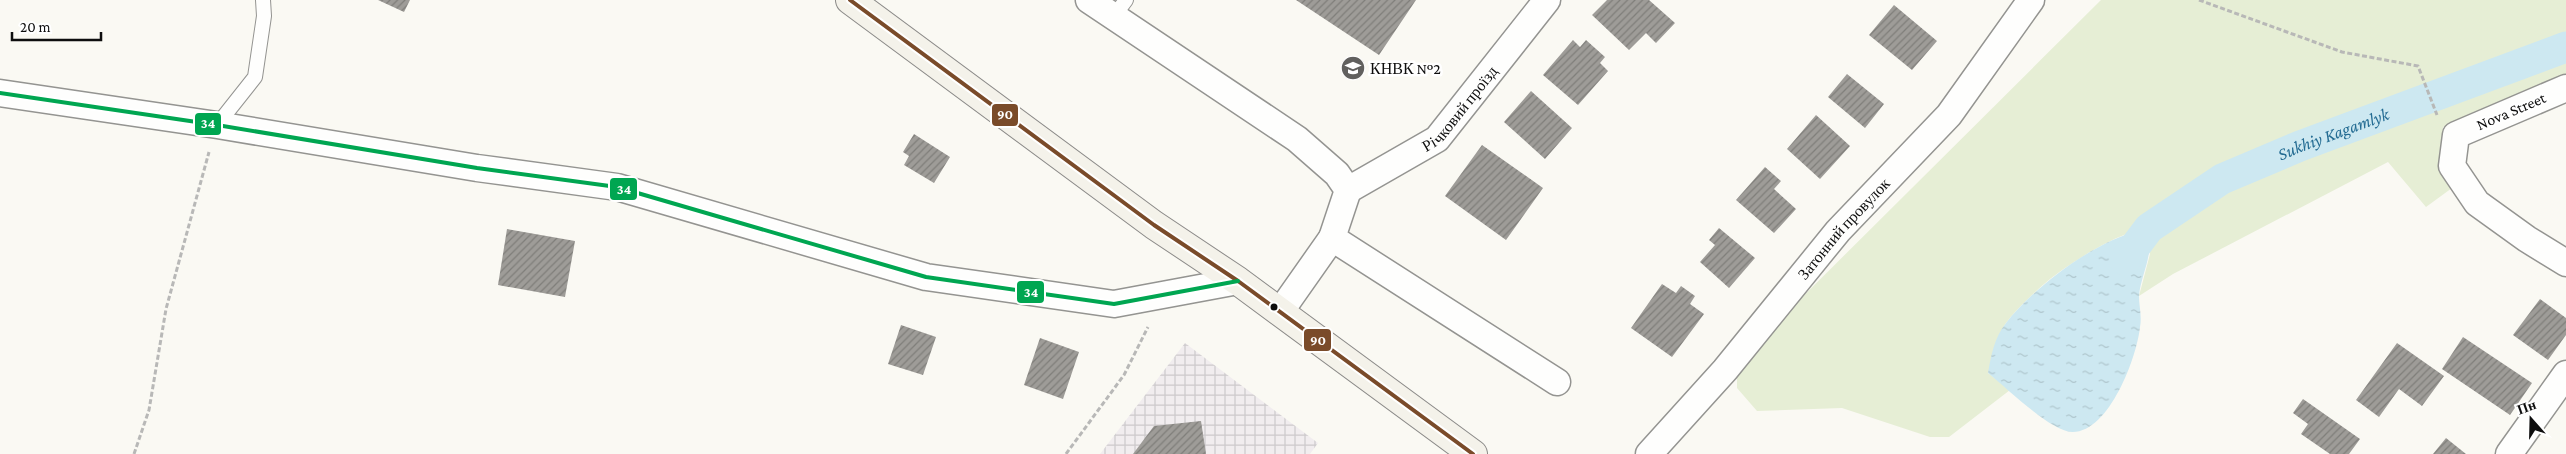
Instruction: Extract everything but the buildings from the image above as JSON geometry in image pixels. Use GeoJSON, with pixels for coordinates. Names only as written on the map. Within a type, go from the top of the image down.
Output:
{"type":"FeatureCollection","features":[{"type":"Feature","properties":{"kind":"main road"},"geometry":{"type":"LineString","coordinates":[[850,0],[1154,225],[1238,281],[1473,454]]}},
{"type":"Feature","properties":{"kind":"street"},"geometry":{"type":"LineString","coordinates":[[1089,0],[1120,8],[1296,139],[1337,174],[1348,190],[1332,238],[1280,312]]}},
{"type":"Feature","properties":{"kind":"street","name":"Річковий проїзд"},"geometry":{"type":"LineString","coordinates":[[1348,190],[1438,139],[1547,0]]}},
{"type":"Feature","properties":{"kind":"street","name":"Затонний провулок"},"geometry":{"type":"LineString","coordinates":[[1649,454],[1725,370],[1838,230],[1950,115],[2031,0]]}},
{"type":"Feature","properties":{"kind":"street","name":"Nova Street"},"geometry":{"type":"LineString","coordinates":[[2447,126],[2566,88]]}},
{"type":"Feature","properties":{"kind":"street"},"geometry":{"type":"LineString","coordinates":[[0,93],[217,125],[477,168],[617,187],[926,277],[1114,304],[1238,281]]}},
{"type":"Feature","properties":{"kind":"street"},"geometry":{"type":"LineString","coordinates":[[2447,126],[2452,166],[2477,202],[2527,239],[2566,263]]}},
{"type":"Feature","properties":{"kind":"street"},"geometry":{"type":"LineString","coordinates":[[1332,238],[1557,382]]}},
{"type":"Feature","properties":{"kind":"street"},"geometry":{"type":"LineString","coordinates":[[2509,454],[2566,374]]}},
{"type":"Feature","properties":{"kind":"lane"},"geometry":{"type":"LineString","coordinates":[[217,125],[255,77],[264,16],[263,0]]}},
{"type":"Feature","properties":{"kind":"path"},"geometry":{"type":"LineString","coordinates":[[2199,0],[2342,52],[2418,66],[2447,126]]}},
{"type":"Feature","properties":{"kind":"path"},"geometry":{"type":"LineString","coordinates":[[134,454],[149,410],[166,308],[217,125]]}},
{"type":"Feature","properties":{"kind":"path"},"geometry":{"type":"LineString","coordinates":[[1066,454],[1124,375],[1165,294]]}},
{"type":"Feature","properties":{"kind":"shaded area"},"geometry":{"type":"Polygon","coordinates":[[[1185,343],[1318,443],[1310,454],[1100,454],[1185,343]]]}},
{"type":"Feature","properties":{"kind":"green space"},"geometry":{"type":"Polygon","coordinates":[[[2101,0],[2566,0],[2566,81],[2443,127],[2442,155],[2452,188],[2426,207],[2388,162],[2173,274],[2139,296],[2150,254],[2148,232],[2139,231],[2127,234],[2098,248],[2050,279],[2006,323],[1988,373],[2010,390],[1949,437],[1930,437],[1842,408],[1757,411],[1737,388],[1737,362],[2101,0]]]}},
{"type":"Feature","properties":{"kind":"water"},"geometry":{"type":"Polygon","coordinates":[[[2141,230],[2148,232],[2149,249],[2139,296],[2141,319],[2138,340],[2127,374],[2109,407],[2098,420],[2085,429],[2072,432],[2063,430],[2041,417],[1988,373],[1996,341],[2006,323],[2018,309],[2049,280],[2105,244],[2141,230]]]}},
{"type":"Feature","properties":{"kind":"waterway","name":"Sukhiy Kagamlyk"},"geometry":{"type":"LineString","coordinates":[[2125,260],[2149,228],[2222,179],[2300,146],[2566,47]]}},
{"type":"Feature","properties":{"kind":"transit line","name":"90"},"geometry":{"type":"LineString","coordinates":[[850,0],[1154,225],[1238,281],[1473,454]]}},
{"type":"Feature","properties":{"kind":"transit line","name":"34"},"geometry":{"type":"LineString","coordinates":[[0,93],[217,125],[477,168],[617,187],[926,277],[1114,304],[1238,281]]}},
{"type":"Feature","properties":{"kind":"place","name":"КНВК №2"},"geometry":{"type":"Point","coordinates":[1353,68]}}]}
